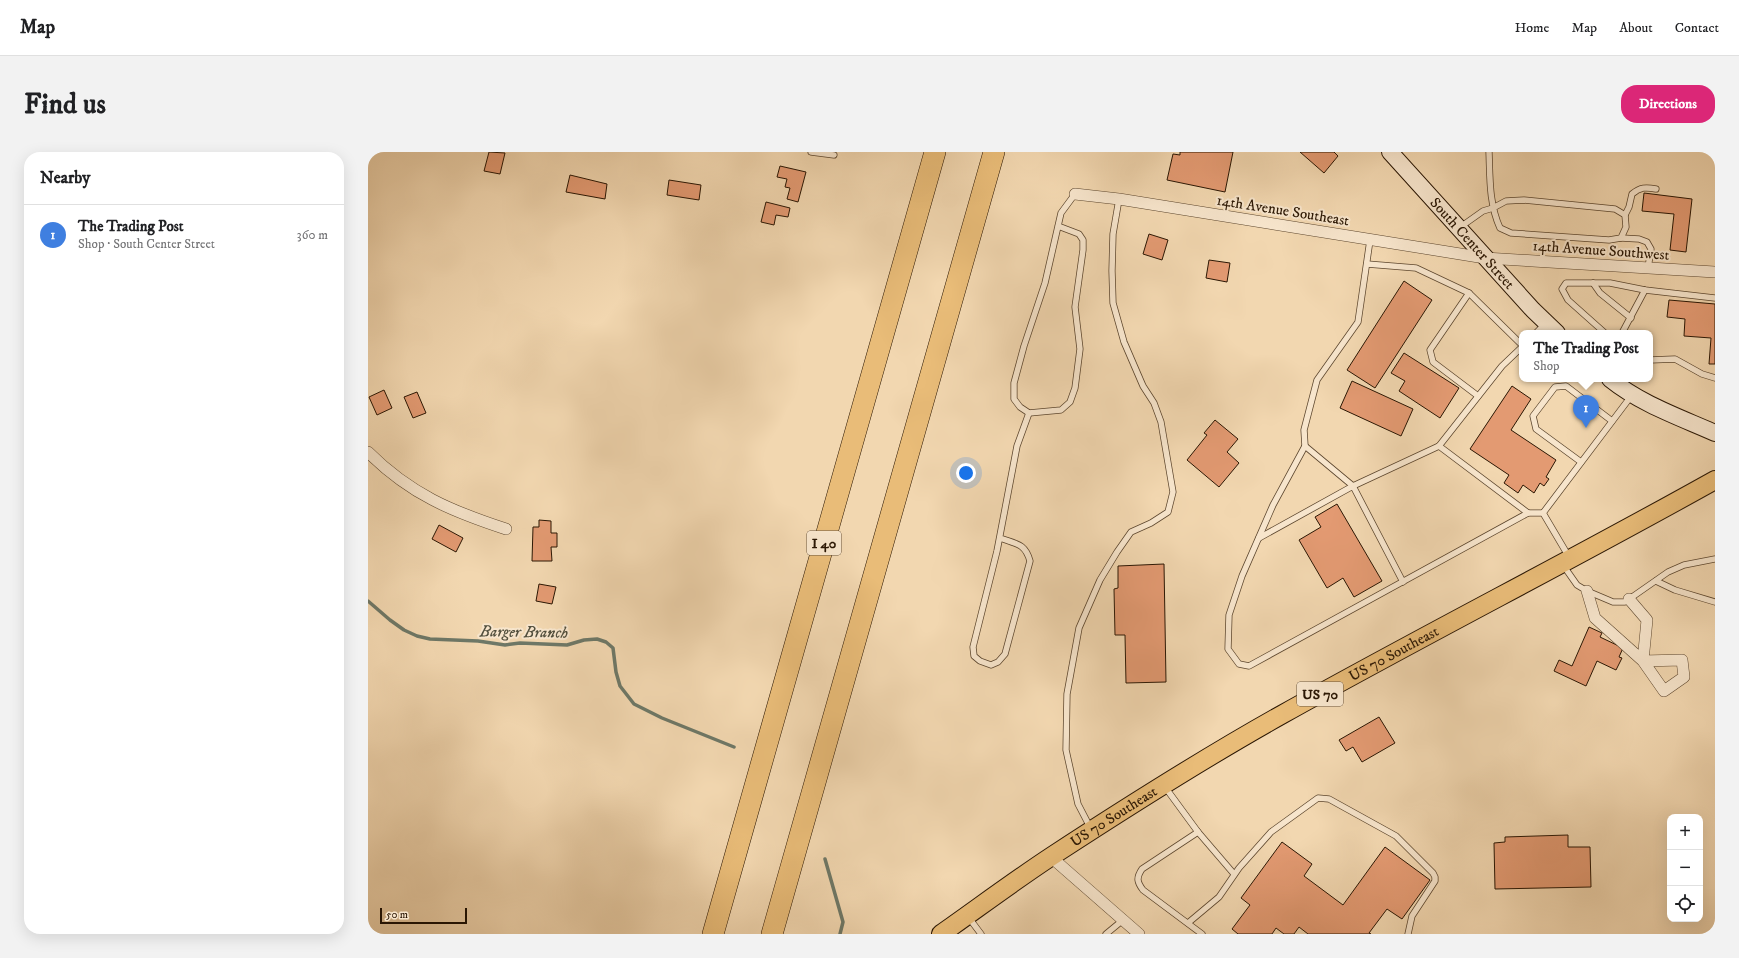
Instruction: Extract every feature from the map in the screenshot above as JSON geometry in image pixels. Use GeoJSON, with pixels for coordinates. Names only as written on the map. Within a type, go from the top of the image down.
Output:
{"type":"FeatureCollection","features":[{"type":"Feature","properties":{"kind":"highway","name":"I 40"},"geometry":{"type":"LineString","coordinates":[[713,934],[935,152]]}},
{"type":"Feature","properties":{"kind":"highway"},"geometry":{"type":"LineString","coordinates":[[772,934],[994,152]]}},
{"type":"Feature","properties":{"kind":"main road","name":"US 70 Southeast"},"geometry":{"type":"LineString","coordinates":[[941,934],[1051,857],[1281,715],[1715,480]]}},
{"type":"Feature","properties":{"kind":"street","name":"South Center Street"},"geometry":{"type":"LineString","coordinates":[[1390,152],[1459,228],[1547,330]]}},
{"type":"Feature","properties":{"kind":"street","name":"14th Avenue Southeast"},"geometry":{"type":"LineString","coordinates":[[1075,194],[1120,199],[1485,258]]}},
{"type":"Feature","properties":{"kind":"street","name":"14th Avenue Southwest"},"geometry":{"type":"LineString","coordinates":[[1485,258],[1715,272]]}},
{"type":"Feature","properties":{"kind":"street"},"geometry":{"type":"LineString","coordinates":[[1618,382],[1632,394],[1654,407],[1715,433]]}},
{"type":"Feature","properties":{"kind":"street"},"geometry":{"type":"LineString","coordinates":[[368,452],[386,471],[435,502],[461,514],[506,529]]}},
{"type":"Feature","properties":{"kind":"street"},"geometry":{"type":"LineString","coordinates":[[1587,592],[1595,618],[1644,661],[1647,620],[1629,599]]}},
{"type":"Feature","properties":{"kind":"street"},"geometry":{"type":"LineString","coordinates":[[1051,857],[1139,934]]}},
{"type":"Feature","properties":{"kind":"lane"},"geometry":{"type":"LineString","coordinates":[[811,152],[834,155]]}},
{"type":"Feature","properties":{"kind":"lane"},"geometry":{"type":"LineString","coordinates":[[1489,152],[1493,208],[1500,228],[1511,233],[1609,240],[1621,238],[1639,239],[1648,242],[1651,249],[1648,268]]}},
{"type":"Feature","properties":{"kind":"lane"},"geometry":{"type":"LineString","coordinates":[[1621,238],[1626,227],[1624,215],[1629,208],[1632,194],[1636,190],[1645,186],[1656,189]]}},
{"type":"Feature","properties":{"kind":"lane"},"geometry":{"type":"LineString","coordinates":[[1058,226],[1079,234],[1083,240],[1075,307],[1080,349],[1075,388],[1070,402],[1061,410],[1029,413],[1020,407],[1014,399],[1014,383],[1024,346],[1045,283],[1058,226],[1061,213],[1075,194]]}},
{"type":"Feature","properties":{"kind":"lane"},"geometry":{"type":"LineString","coordinates":[[1092,831],[1078,804],[1066,750],[1067,694],[1079,628],[1100,580],[1117,552],[1131,532],[1151,523],[1168,512],[1173,492],[1161,422],[1154,403],[1143,386],[1124,342],[1113,303],[1112,271],[1114,234],[1120,199]]}},
{"type":"Feature","properties":{"kind":"lane"},"geometry":{"type":"LineString","coordinates":[[1459,228],[1483,211],[1493,208],[1506,201],[1524,200],[1615,209],[1624,215]]}},
{"type":"Feature","properties":{"kind":"lane"},"geometry":{"type":"LineString","coordinates":[[1370,240],[1358,322],[1318,380],[1304,430],[1305,446],[1273,505],[1242,576],[1229,615],[1228,649],[1238,664],[1249,666],[1528,513],[1544,513]]}},
{"type":"Feature","properties":{"kind":"lane"},"geometry":{"type":"LineString","coordinates":[[1367,264],[1416,268],[1469,293],[1519,343]]}},
{"type":"Feature","properties":{"kind":"lane"},"geometry":{"type":"LineString","coordinates":[[1602,330],[1568,300],[1562,289],[1566,283],[1610,283],[1645,290],[1715,298]]}},
{"type":"Feature","properties":{"kind":"lane"},"geometry":{"type":"LineString","coordinates":[[1593,283],[1600,293],[1631,318]]}},
{"type":"Feature","properties":{"kind":"lane"},"geometry":{"type":"LineString","coordinates":[[1624,330],[1645,290]]}},
{"type":"Feature","properties":{"kind":"lane"},"geometry":{"type":"LineString","coordinates":[[1469,293],[1430,350],[1433,362],[1478,396]]}},
{"type":"Feature","properties":{"kind":"lane"},"geometry":{"type":"LineString","coordinates":[[1259,538],[1353,486],[1439,446],[1502,366],[1519,349]]}},
{"type":"Feature","properties":{"kind":"lane"},"geometry":{"type":"LineString","coordinates":[[1653,360],[1675,359],[1702,374],[1715,378]]}},
{"type":"Feature","properties":{"kind":"lane"},"geometry":{"type":"LineString","coordinates":[[1581,462],[1536,429],[1533,416],[1555,387],[1566,386],[1612,421]]}},
{"type":"Feature","properties":{"kind":"lane"},"geometry":{"type":"LineString","coordinates":[[1544,513],[1632,394]]}},
{"type":"Feature","properties":{"kind":"lane"},"geometry":{"type":"LineString","coordinates":[[1000,538],[1020,545],[1027,551],[1030,561],[1005,654],[998,662],[991,665],[980,661],[974,656],[973,647],[1000,538],[1017,446],[1029,413]]}},
{"type":"Feature","properties":{"kind":"lane"},"geometry":{"type":"LineString","coordinates":[[1305,446],[1353,486],[1403,582]]}},
{"type":"Feature","properties":{"kind":"lane"},"geometry":{"type":"LineString","coordinates":[[1439,446],[1528,513]]}},
{"type":"Feature","properties":{"kind":"lane"},"geometry":{"type":"LineString","coordinates":[[1544,513],[1577,584],[1587,592],[1613,602],[1625,602],[1668,572],[1684,565],[1715,559]]}},
{"type":"Feature","properties":{"kind":"lane"},"geometry":{"type":"LineString","coordinates":[[1656,581],[1675,590],[1715,602]]}},
{"type":"Feature","properties":{"kind":"lane"},"geometry":{"type":"LineString","coordinates":[[1164,786],[1198,832],[1234,874]]}},
{"type":"Feature","properties":{"kind":"lane"},"geometry":{"type":"LineString","coordinates":[[1188,923],[1219,897],[1234,874],[1270,832],[1318,798],[1329,799],[1396,836],[1434,873],[1435,881],[1412,916],[1408,934]]}},
{"type":"Feature","properties":{"kind":"lane"},"geometry":{"type":"LineString","coordinates":[[1198,832],[1142,869],[1137,876],[1137,882],[1143,890],[1202,934]]}},
{"type":"Feature","properties":{"kind":"lane"},"geometry":{"type":"LineString","coordinates":[[968,916],[980,934]]}},
{"type":"Feature","properties":{"kind":"lane"},"geometry":{"type":"LineString","coordinates":[[1106,934],[1123,920]]}},
{"type":"Feature","properties":{"kind":"building"},"geometry":{"type":"Polygon","coordinates":[[[489,152],[505,153],[500,174],[484,171],[489,152]]]}},
{"type":"Feature","properties":{"kind":"building"},"geometry":{"type":"Polygon","coordinates":[[[1180,152],[1233,152],[1225,192],[1167,180],[1173,154],[1180,155],[1180,152]]]}},
{"type":"Feature","properties":{"kind":"building"},"geometry":{"type":"Polygon","coordinates":[[[1300,152],[1334,152],[1338,156],[1324,173],[1300,152]]]}},
{"type":"Feature","properties":{"kind":"building"},"geometry":{"type":"Polygon","coordinates":[[[780,166],[806,172],[798,202],[787,199],[790,188],[785,187],[787,179],[777,177],[780,166]]]}},
{"type":"Feature","properties":{"kind":"building"},"geometry":{"type":"Polygon","coordinates":[[[570,175],[607,184],[605,199],[566,192],[570,175]]]}},
{"type":"Feature","properties":{"kind":"building"},"geometry":{"type":"Polygon","coordinates":[[[669,180],[701,185],[699,200],[667,195],[669,180]]]}},
{"type":"Feature","properties":{"kind":"building"},"geometry":{"type":"Polygon","coordinates":[[[1644,193],[1692,199],[1686,252],[1670,250],[1674,214],[1642,211],[1644,193]]]}},
{"type":"Feature","properties":{"kind":"building"},"geometry":{"type":"Polygon","coordinates":[[[766,202],[790,208],[788,217],[776,215],[774,225],[761,222],[766,202]]]}},
{"type":"Feature","properties":{"kind":"building"},"geometry":{"type":"Polygon","coordinates":[[[1149,234],[1168,240],[1162,260],[1143,254],[1149,234]]]}},
{"type":"Feature","properties":{"kind":"building"},"geometry":{"type":"Polygon","coordinates":[[[1209,260],[1230,263],[1227,282],[1206,278],[1209,260]]]}},
{"type":"Feature","properties":{"kind":"building"},"geometry":{"type":"Polygon","coordinates":[[[1404,281],[1432,300],[1375,388],[1347,370],[1404,281]]]}},
{"type":"Feature","properties":{"kind":"building"},"geometry":{"type":"Polygon","coordinates":[[[1669,300],[1715,304],[1715,364],[1709,364],[1711,338],[1684,336],[1685,319],[1667,317],[1669,300]]]}},
{"type":"Feature","properties":{"kind":"building"},"geometry":{"type":"Polygon","coordinates":[[[1404,353],[1459,388],[1440,418],[1399,391],[1405,381],[1391,373],[1404,353]]]}},
{"type":"Feature","properties":{"kind":"building"},"geometry":{"type":"Polygon","coordinates":[[[1352,381],[1413,409],[1401,436],[1340,408],[1352,381]]]}},
{"type":"Feature","properties":{"kind":"building"},"geometry":{"type":"Polygon","coordinates":[[[1512,386],[1531,399],[1511,430],[1556,460],[1546,477],[1549,479],[1544,486],[1540,483],[1534,493],[1523,485],[1518,493],[1504,483],[1509,475],[1470,449],[1512,386]]]}},
{"type":"Feature","properties":{"kind":"building"},"geometry":{"type":"Polygon","coordinates":[[[384,390],[392,408],[377,415],[369,397],[384,390]]]}},
{"type":"Feature","properties":{"kind":"building"},"geometry":{"type":"Polygon","coordinates":[[[417,392],[426,413],[413,418],[404,397],[417,392]]]}},
{"type":"Feature","properties":{"kind":"building"},"geometry":{"type":"Polygon","coordinates":[[[1215,420],[1238,439],[1227,452],[1239,463],[1219,487],[1187,460],[1207,435],[1204,433],[1215,420]]]}},
{"type":"Feature","properties":{"kind":"building"},"geometry":{"type":"Polygon","coordinates":[[[1337,504],[1382,581],[1354,597],[1343,578],[1327,588],[1299,540],[1321,527],[1315,517],[1337,504]]]}},
{"type":"Feature","properties":{"kind":"building"},"geometry":{"type":"Polygon","coordinates":[[[539,520],[551,521],[551,533],[557,533],[557,547],[551,547],[552,561],[532,561],[533,527],[539,527],[539,520]]]}},
{"type":"Feature","properties":{"kind":"building"},"geometry":{"type":"Polygon","coordinates":[[[439,525],[463,538],[456,552],[432,539],[439,525]]]}},
{"type":"Feature","properties":{"kind":"building"},"geometry":{"type":"Polygon","coordinates":[[[1164,564],[1166,682],[1126,683],[1125,635],[1115,635],[1114,589],[1118,588],[1118,566],[1164,564]]]}},
{"type":"Feature","properties":{"kind":"building"},"geometry":{"type":"Polygon","coordinates":[[[539,584],[556,587],[552,604],[536,601],[539,584]]]}},
{"type":"Feature","properties":{"kind":"building"},"geometry":{"type":"Polygon","coordinates":[[[1589,627],[1602,633],[1600,637],[1623,648],[1619,657],[1622,658],[1616,670],[1597,661],[1586,686],[1554,671],[1559,660],[1572,666],[1589,627]]]}},
{"type":"Feature","properties":{"kind":"building"},"geometry":{"type":"Polygon","coordinates":[[[1379,717],[1395,743],[1362,762],[1353,747],[1346,751],[1339,740],[1379,717]]]}},
{"type":"Feature","properties":{"kind":"building"},"geometry":{"type":"Polygon","coordinates":[[[1568,835],[1568,847],[1590,847],[1591,887],[1495,889],[1494,843],[1505,842],[1505,837],[1568,835]]]}},
{"type":"Feature","properties":{"kind":"building"},"geometry":{"type":"Polygon","coordinates":[[[1282,842],[1312,864],[1304,876],[1343,905],[1385,847],[1430,880],[1402,919],[1387,909],[1369,933],[1371,934],[1308,934],[1299,927],[1294,934],[1284,934],[1276,928],[1272,934],[1238,934],[1232,929],[1250,905],[1241,898],[1282,842]]]}},
{"type":"Feature","properties":{"kind":"waterway","name":"Barger Branch"},"geometry":{"type":"LineString","coordinates":[[368,601],[404,630],[417,636],[430,639],[478,641],[505,645],[520,643],[567,645],[584,640],[597,639],[606,642],[613,648],[616,672],[620,686],[634,704],[662,718],[734,747]]}},
{"type":"Feature","properties":{"kind":"waterway","name":"Barger Branch"},"geometry":{"type":"LineString","coordinates":[[825,859],[843,922],[840,934]]}},
{"type":"Feature","properties":{"kind":"place","name":"The Trading Post"},"geometry":{"type":"Point","coordinates":[1586,428]}}]}
